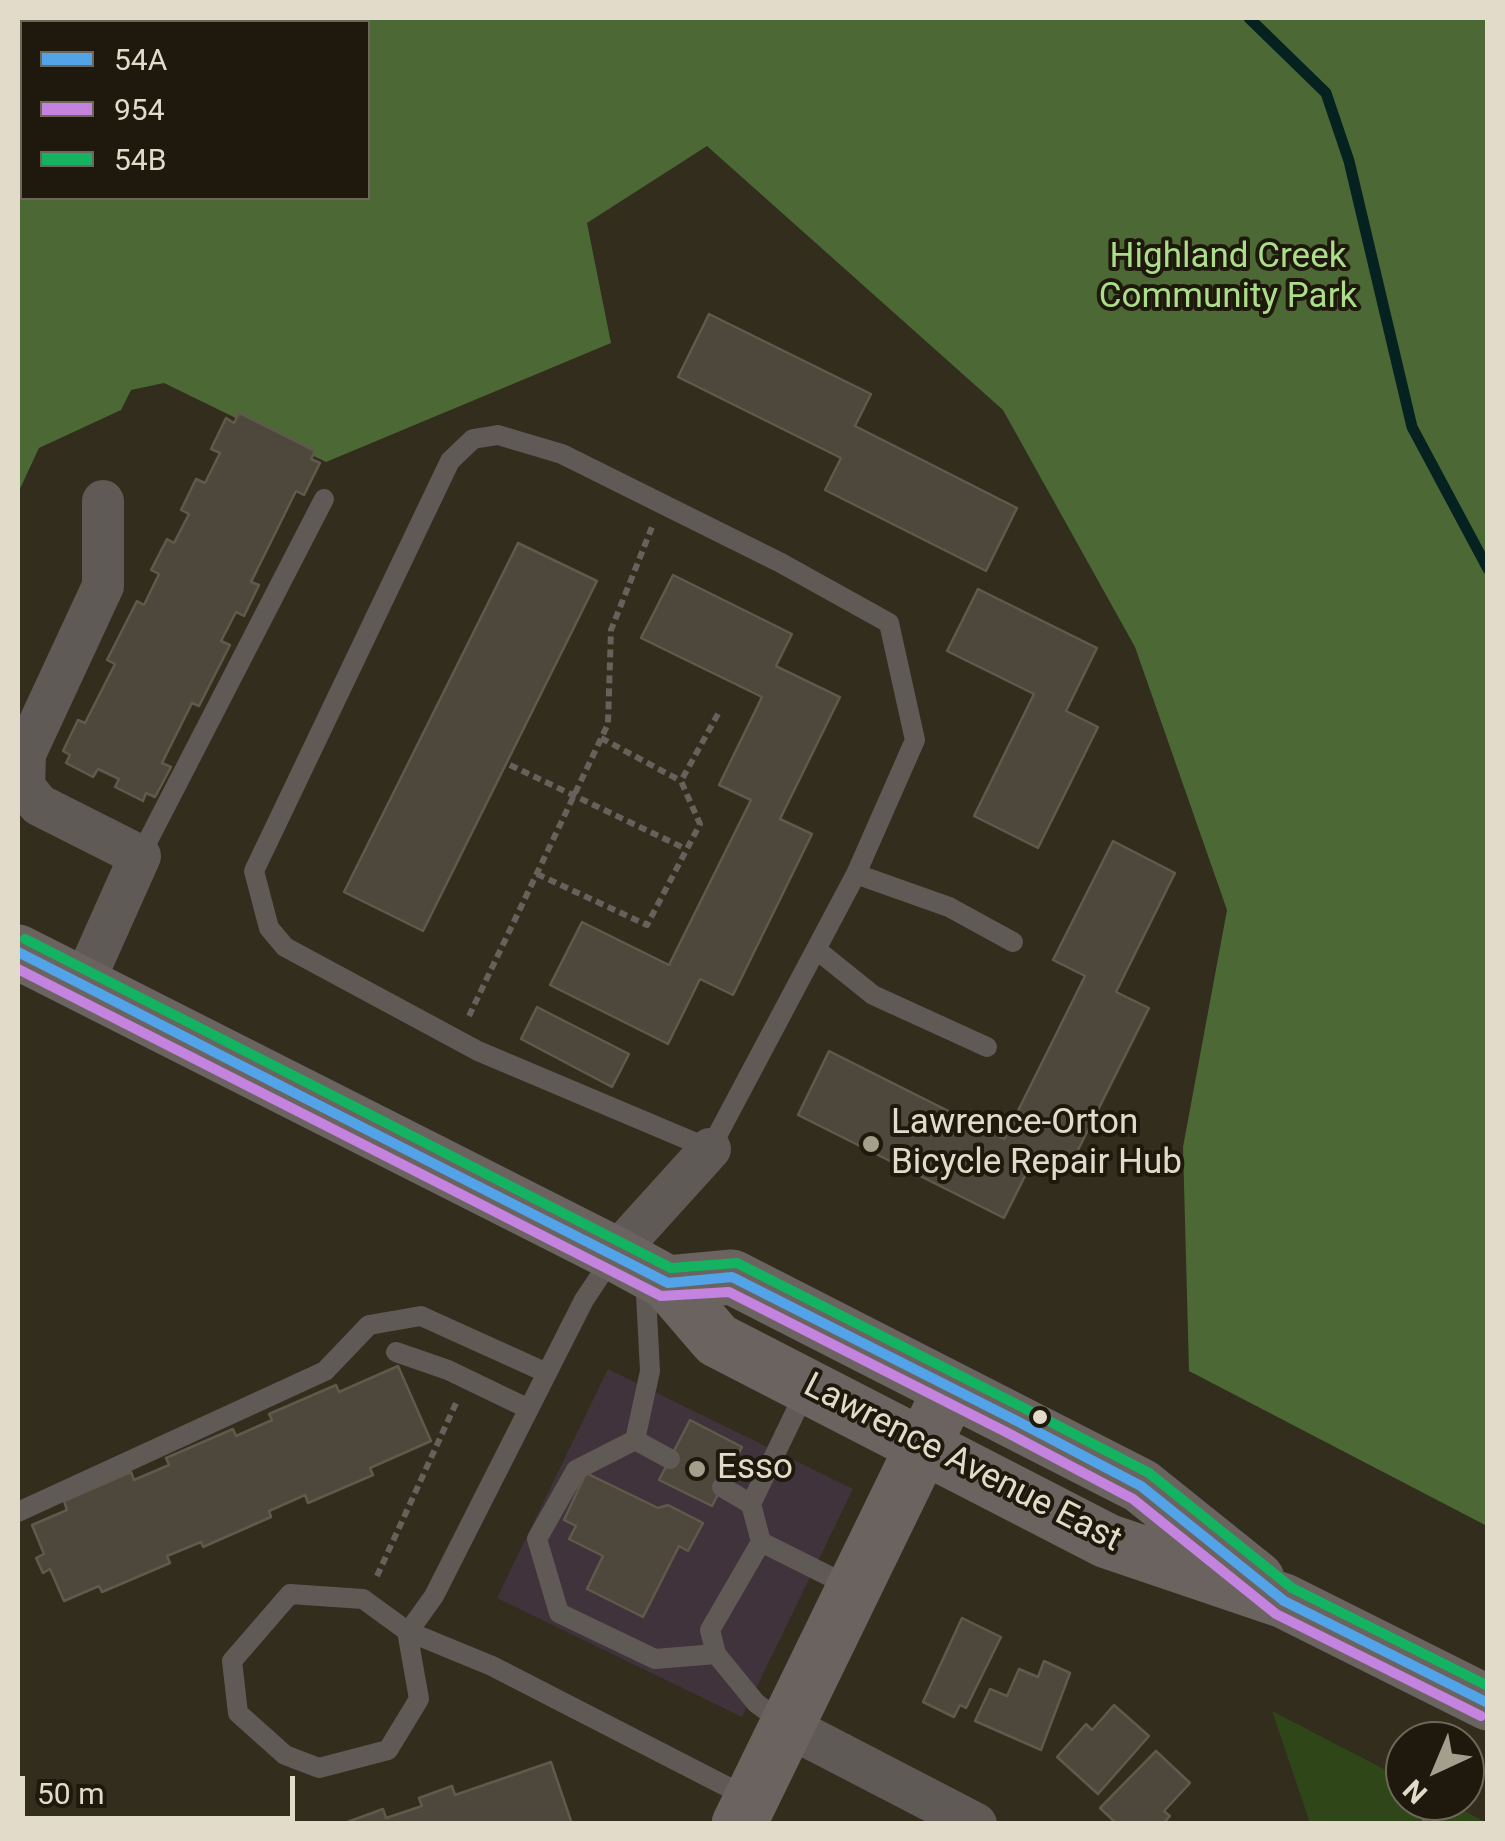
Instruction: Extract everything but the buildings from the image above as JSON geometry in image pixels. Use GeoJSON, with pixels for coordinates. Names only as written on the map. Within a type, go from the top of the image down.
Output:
{"type":"FeatureCollection","features":[{"type":"Feature","properties":{"kind":"main road","name":"Lawrence Avenue East"},"geometry":{"type":"LineString","coordinates":[[24,956],[643,1269],[716,1340],[1106,1541],[1284,1600],[1488,1703]]}},
{"type":"Feature","properties":{"kind":"main road","name":"Lawrence Avenue East"},"geometry":{"type":"LineString","coordinates":[[643,1269],[732,1277],[1141,1486],[1284,1600]]}},
{"type":"Feature","properties":{"kind":"main road"},"geometry":{"type":"LineString","coordinates":[[745,1811],[950,1388]]}},
{"type":"Feature","properties":{"kind":"street"},"geometry":{"type":"LineString","coordinates":[[82,986],[140,856],[39,805],[24,787],[25,754],[103,586],[103,502]]}},
{"type":"Feature","properties":{"kind":"street"},"geometry":{"type":"LineString","coordinates":[[643,1269],[710,1149]]}},
{"type":"Feature","properties":{"kind":"street"},"geometry":{"type":"LineString","coordinates":[[789,1727],[976,1824]]}},
{"type":"Feature","properties":{"kind":"lane"},"geometry":{"type":"LineString","coordinates":[[498,435],[562,454],[781,563],[889,622],[915,740],[856,874],[710,1149],[458,1040],[285,947],[269,928],[254,871],[418,524],[462,446],[474,438],[498,435]]}},
{"type":"Feature","properties":{"kind":"lane"},"geometry":{"type":"LineString","coordinates":[[140,856],[324,499]]}},
{"type":"Feature","properties":{"kind":"lane"},"geometry":{"type":"LineString","coordinates":[[856,874],[949,908],[1013,942]]}},
{"type":"Feature","properties":{"kind":"lane"},"geometry":{"type":"LineString","coordinates":[[816,950],[874,995],[987,1047]]}},
{"type":"Feature","properties":{"kind":"lane"},"geometry":{"type":"LineString","coordinates":[[636,1440],[650,1371],[643,1269],[584,1300],[434,1596],[407,1632],[419,1699],[388,1750],[319,1768],[285,1756],[238,1713],[232,1661],[290,1594],[363,1599],[407,1632],[492,1666],[745,1811]]}},
{"type":"Feature","properties":{"kind":"lane"},"geometry":{"type":"LineString","coordinates":[[18,1512],[325,1371],[369,1325],[421,1316],[547,1373]]}},
{"type":"Feature","properties":{"kind":"lane"},"geometry":{"type":"LineString","coordinates":[[396,1352],[467,1379],[529,1409]]}},
{"type":"Feature","properties":{"kind":"lane"},"geometry":{"type":"LineString","coordinates":[[789,1727],[756,1703],[716,1654],[710,1630],[760,1542],[751,1504],[808,1388]]}},
{"type":"Feature","properties":{"kind":"lane"},"geometry":{"type":"LineString","coordinates":[[636,1440],[670,1459]]}},
{"type":"Feature","properties":{"kind":"lane"},"geometry":{"type":"LineString","coordinates":[[636,1440],[576,1470],[537,1539],[559,1613],[654,1659],[716,1654]]}},
{"type":"Feature","properties":{"kind":"lane"},"geometry":{"type":"LineString","coordinates":[[722,1487],[751,1504]]}},
{"type":"Feature","properties":{"kind":"lane"},"geometry":{"type":"LineString","coordinates":[[760,1542],[855,1589]]}},
{"type":"Feature","properties":{"kind":"path"},"geometry":{"type":"LineString","coordinates":[[458,1040],[608,724],[612,630],[660,506]]}},
{"type":"Feature","properties":{"kind":"path"},"geometry":{"type":"LineString","coordinates":[[681,780],[719,712]]}},
{"type":"Feature","properties":{"kind":"path"},"geometry":{"type":"LineString","coordinates":[[537,874],[647,925],[700,824],[681,780],[601,738]]}},
{"type":"Feature","properties":{"kind":"path"},"geometry":{"type":"LineString","coordinates":[[510,764],[573,798],[686,849]]}},
{"type":"Feature","properties":{"kind":"path"},"geometry":{"type":"LineString","coordinates":[[363,1599],[467,1379]]}},
{"type":"Feature","properties":{"kind":"shaded area"},"geometry":{"type":"Polygon","coordinates":[[[608,1369],[853,1489],[742,1717],[497,1598],[608,1369]]]}},
{"type":"Feature","properties":{"kind":"green space","name":"Highland Creek Community Park"},"geometry":{"type":"Polygon","coordinates":[[[18,18],[1487,18],[1487,1526],[1189,1371],[1183,1147],[1227,910],[1135,647],[1003,410],[707,146],[587,223],[611,343],[326,462],[164,383],[131,390],[121,410],[39,448],[18,493],[18,18]]]}},
{"type":"Feature","properties":{"kind":"green space"},"geometry":{"type":"Polygon","coordinates":[[[1272,1711],[1385,1770],[1385,1821],[1487,1823],[1310,1823],[1272,1711]]]}},
{"type":"Feature","properties":{"kind":"waterway"},"geometry":{"type":"LineString","coordinates":[[1249,18],[1326,93],[1349,161],[1412,427],[1488,569]]}},
{"type":"Feature","properties":{"kind":"transit line","name":"54B"},"geometry":{"type":"LineString","coordinates":[[25,939],[671,1268],[737,1263],[1020,1406],[1149,1473],[1292,1588],[1488,1686]]}},
{"type":"Feature","properties":{"kind":"transit line","name":"54A"},"geometry":{"type":"LineString","coordinates":[[18,952],[668,1283],[732,1277],[1013,1419],[1141,1486],[1284,1601],[1488,1703]]}},
{"type":"Feature","properties":{"kind":"transit line","name":"954"},"geometry":{"type":"LineString","coordinates":[[18,969],[661,1296],[729,1292],[1006,1432],[1133,1499],[1276,1614],[1481,1716]]}},
{"type":"Feature","properties":{"kind":"place","name":"Lawrence-Orton Bicycle Repair Hub"},"geometry":{"type":"Point","coordinates":[871,1144]}},
{"type":"Feature","properties":{"kind":"place","name":"Esso"},"geometry":{"type":"Point","coordinates":[697,1469]}}]}
